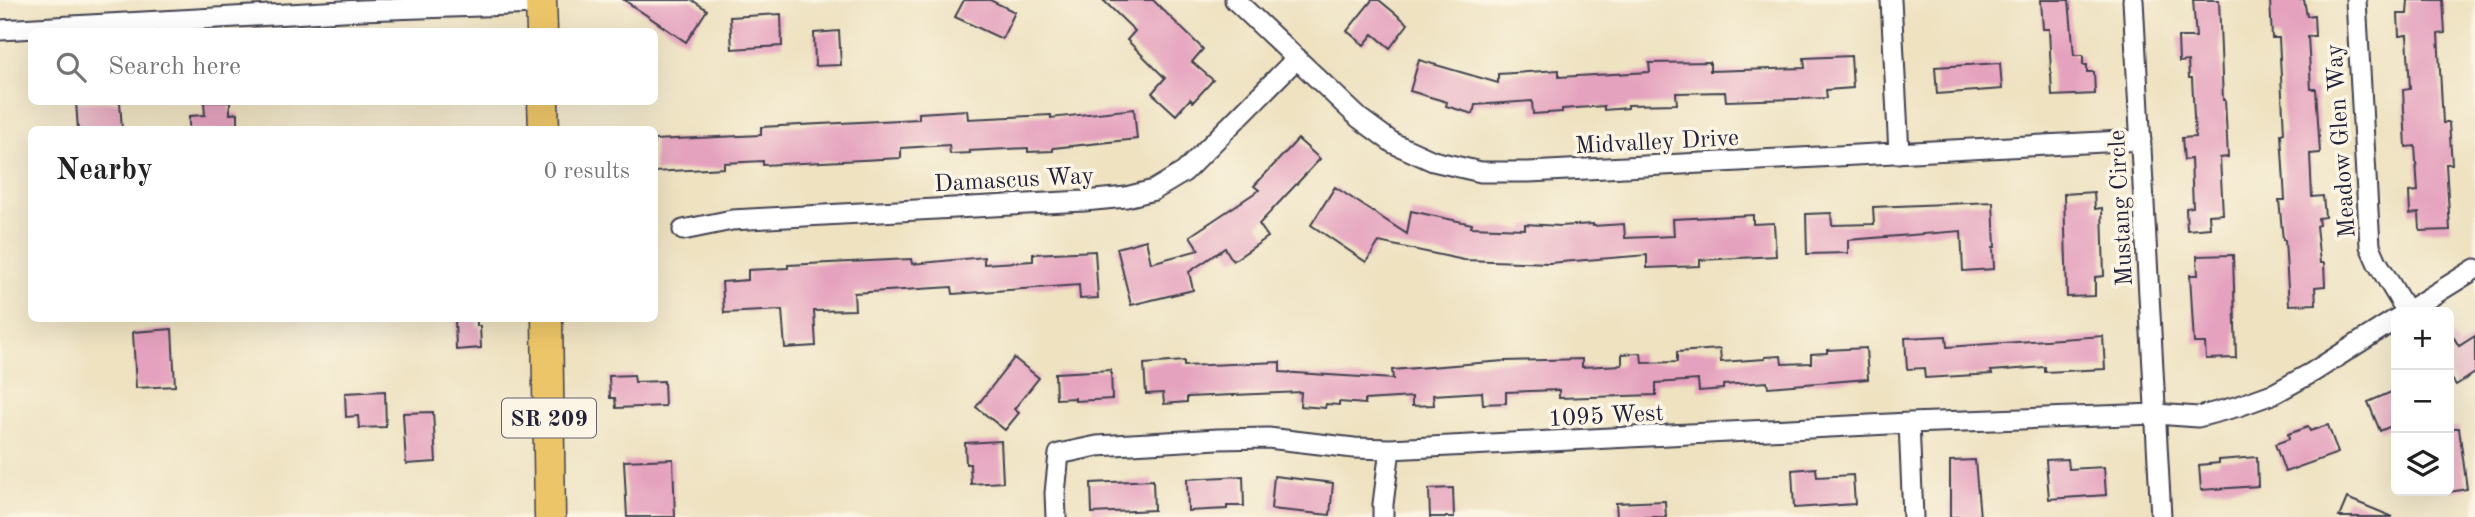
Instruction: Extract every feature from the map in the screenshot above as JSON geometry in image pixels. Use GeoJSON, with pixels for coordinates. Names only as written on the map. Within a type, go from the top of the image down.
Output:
{"type":"FeatureCollection","features":[{"type":"Feature","properties":{"kind":"main road"},"geometry":{"type":"LineString","coordinates":[[543,105],[544,126]]}},
{"type":"Feature","properties":{"kind":"main road","name":"SR 209"},"geometry":{"type":"LineString","coordinates":[[547,322],[550,517]]}},
{"type":"Feature","properties":{"kind":"street","name":"Midvalley Drive"},"geometry":{"type":"LineString","coordinates":[[1235,0],[1359,118],[1393,143],[1433,161],[1481,172],[2141,140]]}},
{"type":"Feature","properties":{"kind":"street"},"geometry":{"type":"LineString","coordinates":[[1891,0],[1899,153]]}},
{"type":"Feature","properties":{"kind":"street","name":"Mustang Circle"},"geometry":{"type":"LineString","coordinates":[[2133,0],[2161,517]]}},
{"type":"Feature","properties":{"kind":"street","name":"Meadow Glen Way"},"geometry":{"type":"LineString","coordinates":[[2356,0],[2371,246],[2376,262],[2404,307]]}},
{"type":"Feature","properties":{"kind":"street"},"geometry":{"type":"LineString","coordinates":[[36,28],[361,10],[542,12]]}},
{"type":"Feature","properties":{"kind":"street"},"geometry":{"type":"LineString","coordinates":[[0,30],[28,28]]}},
{"type":"Feature","properties":{"kind":"street","name":"Damascus Way"},"geometry":{"type":"LineString","coordinates":[[683,230],[732,220],[1084,201],[1126,197],[1154,190],[1184,172],[1297,58]]}},
{"type":"Feature","properties":{"kind":"street"},"geometry":{"type":"LineString","coordinates":[[2415,307],[2475,269]]}},
{"type":"Feature","properties":{"kind":"street","name":"1095 West"},"geometry":{"type":"LineString","coordinates":[[1056,517],[1059,454],[1097,446],[1268,438],[1390,449],[1909,423],[2156,414],[2198,417],[2275,393],[2391,322]]}},
{"type":"Feature","properties":{"kind":"street"},"geometry":{"type":"LineString","coordinates":[[1909,423],[1913,517]]}},
{"type":"Feature","properties":{"kind":"street"},"geometry":{"type":"LineString","coordinates":[[1383,517],[1382,504],[1390,449]]}},
{"type":"Feature","properties":{"kind":"building"},"geometry":{"type":"Polygon","coordinates":[[[624,0],[692,0],[707,10],[686,42],[624,0]]]}},
{"type":"Feature","properties":{"kind":"building"},"geometry":{"type":"Polygon","coordinates":[[[964,0],[990,0],[1015,12],[1002,39],[955,17],[964,0]]]}},
{"type":"Feature","properties":{"kind":"building"},"geometry":{"type":"Polygon","coordinates":[[[1103,0],[1153,0],[1203,49],[1192,62],[1213,80],[1193,102],[1190,99],[1176,115],[1152,93],[1165,78],[1127,40],[1135,31],[1103,0]]]}},
{"type":"Feature","properties":{"kind":"building"},"geometry":{"type":"Polygon","coordinates":[[[1372,0],[1379,0],[1408,24],[1390,48],[1373,34],[1364,45],[1347,31],[1372,0]]]}},
{"type":"Feature","properties":{"kind":"building"},"geometry":{"type":"Polygon","coordinates":[[[2041,0],[2069,0],[2074,55],[2083,55],[2083,65],[2087,65],[2087,72],[2094,72],[2095,94],[2052,96],[2049,29],[2043,29],[2041,0]]]}},
{"type":"Feature","properties":{"kind":"building"},"geometry":{"type":"Polygon","coordinates":[[[2193,0],[2219,0],[2228,157],[2220,158],[2223,214],[2209,215],[2210,228],[2187,230],[2186,208],[2193,207],[2191,159],[2184,160],[2182,138],[2195,137],[2192,78],[2189,78],[2188,61],[2179,62],[2178,37],[2196,37],[2193,0]]]}},
{"type":"Feature","properties":{"kind":"building"},"geometry":{"type":"Polygon","coordinates":[[[2270,0],[2304,0],[2307,16],[2314,15],[2315,36],[2308,36],[2311,89],[2316,89],[2320,153],[2310,154],[2312,197],[2323,196],[2325,217],[2318,218],[2319,225],[2316,226],[2320,263],[2324,263],[2325,286],[2315,287],[2316,304],[2289,305],[2285,240],[2279,200],[2285,200],[2279,38],[2272,38],[2270,0]]]}},
{"type":"Feature","properties":{"kind":"building"},"geometry":{"type":"Polygon","coordinates":[[[2408,0],[2443,0],[2445,33],[2438,34],[2443,123],[2449,123],[2452,164],[2446,164],[2450,230],[2420,231],[2419,213],[2410,214],[2409,192],[2418,191],[2415,146],[2406,147],[2403,90],[2410,89],[2407,35],[2399,36],[2398,14],[2407,14],[2408,0]]]}},
{"type":"Feature","properties":{"kind":"building"},"geometry":{"type":"Polygon","coordinates":[[[781,14],[782,46],[732,49],[730,17],[781,14]]]}},
{"type":"Feature","properties":{"kind":"building"},"geometry":{"type":"Polygon","coordinates":[[[839,31],[841,65],[815,66],[814,33],[839,31]]]}},
{"type":"Feature","properties":{"kind":"building"},"geometry":{"type":"Polygon","coordinates":[[[1851,56],[1853,88],[1826,90],[1827,98],[1726,101],[1725,92],[1676,93],[1677,104],[1628,105],[1628,108],[1604,110],[1604,106],[1533,114],[1532,101],[1475,105],[1473,114],[1446,106],[1447,102],[1410,91],[1419,60],[1498,83],[1498,74],[1559,70],[1559,77],[1650,72],[1649,63],[1710,62],[1710,71],[1805,68],[1804,58],[1851,56]]]}},
{"type":"Feature","properties":{"kind":"building"},"geometry":{"type":"Polygon","coordinates":[[[2000,63],[2002,89],[1937,94],[1935,67],[2000,63]]]}},
{"type":"Feature","properties":{"kind":"building"},"geometry":{"type":"Polygon","coordinates":[[[76,105],[120,105],[122,126],[78,126],[76,105]]]}},
{"type":"Feature","properties":{"kind":"building"},"geometry":{"type":"Polygon","coordinates":[[[204,105],[230,105],[230,114],[238,113],[238,126],[189,126],[189,116],[205,115],[204,105]]]}},
{"type":"Feature","properties":{"kind":"building"},"geometry":{"type":"Polygon","coordinates":[[[1134,109],[1137,139],[1028,152],[1028,148],[950,154],[949,145],[901,148],[901,158],[763,165],[763,161],[724,163],[724,168],[658,172],[658,140],[761,135],[761,127],[919,119],[919,113],[967,110],[968,119],[1051,115],[1051,118],[1134,109]]]}},
{"type":"Feature","properties":{"kind":"building"},"geometry":{"type":"Polygon","coordinates":[[[1298,139],[1320,159],[1259,224],[1268,237],[1233,261],[1225,248],[1189,272],[1193,290],[1131,305],[1117,248],[1146,240],[1151,263],[1199,250],[1190,236],[1259,190],[1254,186],[1298,139]]]}},
{"type":"Feature","properties":{"kind":"building"},"geometry":{"type":"Polygon","coordinates":[[[1335,187],[1407,234],[1411,211],[1472,224],[1471,227],[1525,229],[1525,224],[1624,224],[1625,238],[1674,236],[1673,219],[1753,215],[1753,224],[1774,223],[1776,256],[1700,260],[1700,266],[1647,268],[1647,255],[1549,263],[1464,260],[1379,242],[1366,262],[1311,225],[1335,187]]]}},
{"type":"Feature","properties":{"kind":"building"},"geometry":{"type":"Polygon","coordinates":[[[2094,192],[2095,209],[2102,208],[2104,276],[2095,277],[2095,296],[2067,297],[2064,194],[2094,192]]]}},
{"type":"Feature","properties":{"kind":"building"},"geometry":{"type":"Polygon","coordinates":[[[1993,202],[1994,269],[1963,271],[1961,231],[1848,240],[1848,253],[1807,254],[1806,214],[1831,213],[1832,225],[1874,224],[1873,207],[1993,202]]]}},
{"type":"Feature","properties":{"kind":"building"},"geometry":{"type":"Polygon","coordinates":[[[1095,251],[1098,298],[1080,299],[1079,285],[953,294],[952,287],[854,293],[855,310],[814,311],[816,346],[785,348],[782,310],[724,313],[722,282],[748,280],[748,270],[788,268],[788,265],[911,259],[912,264],[984,257],[984,264],[1033,261],[1033,254],[1095,251]]]}},
{"type":"Feature","properties":{"kind":"building"},"geometry":{"type":"Polygon","coordinates":[[[2233,255],[2236,358],[2206,359],[2205,343],[2194,343],[2190,275],[2198,275],[2197,256],[2233,255]]]}},
{"type":"Feature","properties":{"kind":"building"},"geometry":{"type":"Polygon","coordinates":[[[455,322],[477,322],[477,326],[480,326],[481,348],[456,350],[455,322]]]}},
{"type":"Feature","properties":{"kind":"building"},"geometry":{"type":"Polygon","coordinates":[[[172,329],[175,386],[136,388],[133,332],[172,329]]]}},
{"type":"Feature","properties":{"kind":"building"},"geometry":{"type":"Polygon","coordinates":[[[1946,336],[1947,347],[2103,336],[2105,369],[2045,372],[2045,367],[1991,371],[1992,374],[1925,378],[1924,368],[1907,369],[1905,338],[1946,336]]]}},
{"type":"Feature","properties":{"kind":"building"},"geometry":{"type":"Polygon","coordinates":[[[2475,336],[2475,373],[2456,385],[2454,338],[2459,346],[2475,336]]]}},
{"type":"Feature","properties":{"kind":"building"},"geometry":{"type":"Polygon","coordinates":[[[1866,348],[1868,379],[1768,387],[1767,382],[1723,385],[1723,389],[1699,391],[1698,380],[1656,383],[1656,395],[1559,398],[1559,390],[1506,392],[1506,403],[1483,404],[1482,392],[1433,395],[1434,405],[1412,406],[1412,397],[1365,400],[1365,404],[1339,402],[1339,405],[1326,404],[1325,408],[1300,406],[1301,392],[1187,397],[1187,402],[1164,404],[1163,393],[1146,394],[1144,364],[1184,361],[1184,366],[1280,362],[1280,372],[1393,379],[1392,370],[1504,361],[1582,359],[1582,367],[1622,365],[1622,354],[1641,353],[1642,363],[1677,362],[1677,352],[1720,349],[1721,362],[1781,356],[1782,364],[1811,363],[1811,354],[1827,353],[1827,350],[1866,348]]]}},
{"type":"Feature","properties":{"kind":"building"},"geometry":{"type":"Polygon","coordinates":[[[1014,358],[1039,378],[1014,409],[1019,413],[1005,430],[976,407],[1014,358]]]}},
{"type":"Feature","properties":{"kind":"building"},"geometry":{"type":"Polygon","coordinates":[[[1111,370],[1112,399],[1056,399],[1055,373],[1111,370]]]}},
{"type":"Feature","properties":{"kind":"building"},"geometry":{"type":"Polygon","coordinates":[[[634,375],[635,382],[664,381],[665,406],[616,408],[615,398],[610,398],[609,376],[634,375]]]}},
{"type":"Feature","properties":{"kind":"building"},"geometry":{"type":"Polygon","coordinates":[[[385,391],[386,427],[359,428],[358,416],[346,417],[345,393],[385,391]]]}},
{"type":"Feature","properties":{"kind":"building"},"geometry":{"type":"Polygon","coordinates":[[[2391,392],[2391,426],[2380,431],[2368,402],[2391,392]]]}},
{"type":"Feature","properties":{"kind":"building"},"geometry":{"type":"Polygon","coordinates":[[[433,412],[436,462],[406,464],[403,413],[433,412]]]}},
{"type":"Feature","properties":{"kind":"building"},"geometry":{"type":"Polygon","coordinates":[[[2328,425],[2338,453],[2285,472],[2275,444],[2289,439],[2288,434],[2308,427],[2310,431],[2328,425]]]}},
{"type":"Feature","properties":{"kind":"building"},"geometry":{"type":"Polygon","coordinates":[[[2454,428],[2459,428],[2467,489],[2454,491],[2454,428]]]}},
{"type":"Feature","properties":{"kind":"building"},"geometry":{"type":"Polygon","coordinates":[[[1001,441],[1003,482],[971,484],[965,443],[1001,441]]]}},
{"type":"Feature","properties":{"kind":"building"},"geometry":{"type":"Polygon","coordinates":[[[2257,457],[2258,486],[2201,490],[2199,465],[2219,463],[2219,460],[2257,457]]]}},
{"type":"Feature","properties":{"kind":"building"},"geometry":{"type":"Polygon","coordinates":[[[673,459],[675,517],[627,517],[624,461],[673,459]]]}},
{"type":"Feature","properties":{"kind":"building"},"geometry":{"type":"Polygon","coordinates":[[[2068,459],[2069,469],[2104,467],[2106,495],[2049,499],[2046,460],[2068,459]]]}},
{"type":"Feature","properties":{"kind":"building"},"geometry":{"type":"Polygon","coordinates":[[[1975,460],[1980,517],[1950,517],[1950,461],[1975,460]]]}},
{"type":"Feature","properties":{"kind":"building"},"geometry":{"type":"Polygon","coordinates":[[[1816,468],[1817,477],[1853,475],[1855,504],[1794,508],[1792,470],[1816,468]]]}},
{"type":"Feature","properties":{"kind":"building"},"geometry":{"type":"Polygon","coordinates":[[[1243,476],[1244,506],[1188,511],[1187,479],[1243,476]]]}},
{"type":"Feature","properties":{"kind":"building"},"geometry":{"type":"Polygon","coordinates":[[[1274,476],[1333,483],[1330,515],[1271,509],[1274,476]]]}},
{"type":"Feature","properties":{"kind":"building"},"geometry":{"type":"Polygon","coordinates":[[[1153,480],[1154,510],[1092,513],[1091,483],[1153,480]]]}},
{"type":"Feature","properties":{"kind":"building"},"geometry":{"type":"Polygon","coordinates":[[[1453,488],[1454,517],[1430,517],[1429,489],[1453,488]]]}},
{"type":"Feature","properties":{"kind":"building"},"geometry":{"type":"Polygon","coordinates":[[[2347,498],[2393,517],[2339,517],[2347,498]]]}},
{"type":"Feature","properties":{"kind":"building"},"geometry":{"type":"Polygon","coordinates":[[[1665,501],[1666,517],[1617,517],[1616,503],[1665,501]]]}}]}
